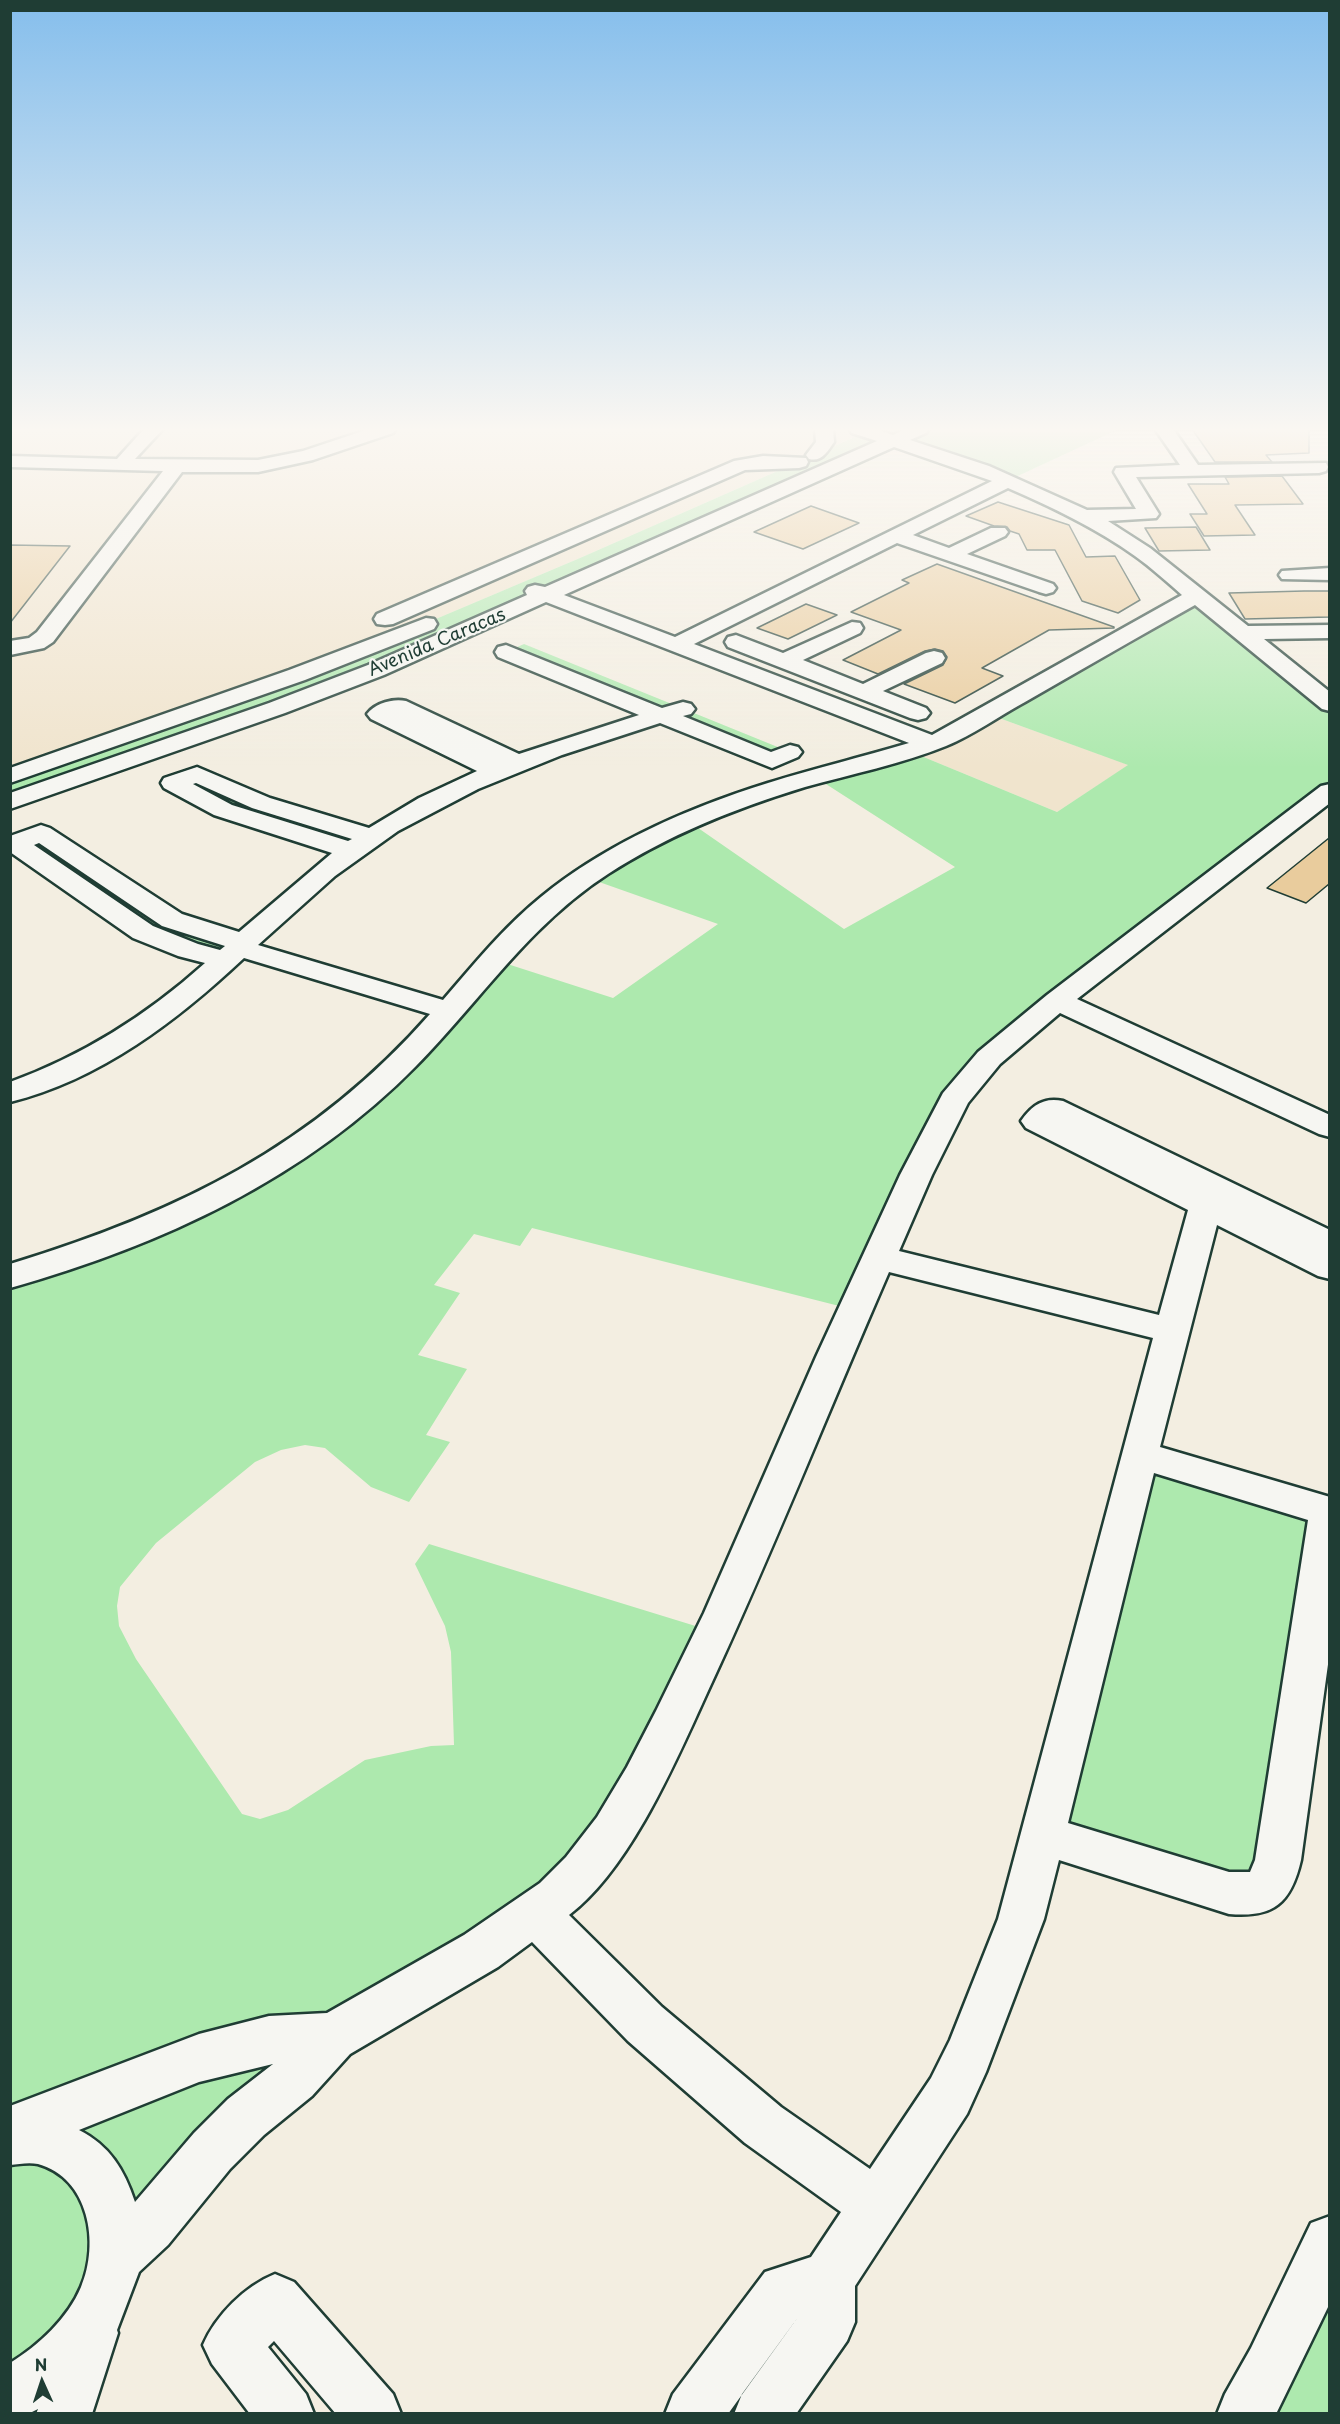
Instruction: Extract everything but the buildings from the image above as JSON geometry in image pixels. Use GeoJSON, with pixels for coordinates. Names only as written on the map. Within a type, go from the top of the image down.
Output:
{"type":"FeatureCollection","features":[{"type":"Feature","properties":{"kind":"street"},"geometry":{"type":"LineString","coordinates":[[10,648],[36,642],[45,637],[118,542]]}},
{"type":"Feature","properties":{"kind":"street"},"geometry":{"type":"LineString","coordinates":[[368,625],[561,542]]}},
{"type":"Feature","properties":{"kind":"street","name":"Avenida Caracas"},"geometry":{"type":"LineString","coordinates":[[546,596],[513,587],[616,542]]}},
{"type":"Feature","properties":{"kind":"street","name":"Avenida Caracas"},"geometry":{"type":"LineString","coordinates":[[10,802],[297,701],[376,670],[667,542]]}},
{"type":"Feature","properties":{"kind":"street"},"geometry":{"type":"LineString","coordinates":[[676,645],[884,542]]}},
{"type":"Feature","properties":{"kind":"street"},"geometry":{"type":"LineString","coordinates":[[914,542],[1046,588]]}},
{"type":"Feature","properties":{"kind":"street"},"geometry":{"type":"LineString","coordinates":[[904,556],[925,546],[941,542]]}},
{"type":"Feature","properties":{"kind":"street"},"geometry":{"type":"LineString","coordinates":[[951,554],[963,542]]}},
{"type":"Feature","properties":{"kind":"street"},"geometry":{"type":"LineString","coordinates":[[985,542],[1026,561]]}},
{"type":"Feature","properties":{"kind":"street"},"geometry":{"type":"LineString","coordinates":[[1129,542],[1197,595],[1329,704]]}},
{"type":"Feature","properties":{"kind":"street"},"geometry":{"type":"LineString","coordinates":[[1289,575],[1329,574]]}},
{"type":"Feature","properties":{"kind":"street"},"geometry":{"type":"LineString","coordinates":[[10,1276],[113,1243],[166,1222],[253,1179],[328,1129],[405,1060],[525,927],[572,886],[624,852],[677,826],[742,800],[931,743],[1027,692],[1197,595]]}},
{"type":"Feature","properties":{"kind":"street"},"geometry":{"type":"LineString","coordinates":[[546,596],[931,743]]}},
{"type":"Feature","properties":{"kind":"street","name":"Avenida Caracas"},"geometry":{"type":"LineString","coordinates":[[10,776],[297,675],[444,617]]}},
{"type":"Feature","properties":{"kind":"street"},"geometry":{"type":"LineString","coordinates":[[784,661],[852,628]]}},
{"type":"Feature","properties":{"kind":"street"},"geometry":{"type":"LineString","coordinates":[[1244,633],[1329,631]]}},
{"type":"Feature","properties":{"kind":"street"},"geometry":{"type":"LineString","coordinates":[[736,642],[918,713]]}},
{"type":"Feature","properties":{"kind":"street"},"geometry":{"type":"LineString","coordinates":[[524,644],[672,712],[506,652],[524,644]]}},
{"type":"Feature","properties":{"kind":"street"},"geometry":{"type":"LineString","coordinates":[[864,692],[934,658]]}},
{"type":"Feature","properties":{"kind":"street"},"geometry":{"type":"LineString","coordinates":[[93,725],[267,664]]}},
{"type":"Feature","properties":{"kind":"street"},"geometry":{"type":"LineString","coordinates":[[781,686],[812,671]]}},
{"type":"Feature","properties":{"kind":"street"},"geometry":{"type":"LineString","coordinates":[[172,699],[212,695],[297,675]]}},
{"type":"Feature","properties":{"kind":"street"},"geometry":{"type":"LineString","coordinates":[[812,698],[841,683]]}},
{"type":"Feature","properties":{"kind":"street"},"geometry":{"type":"LineString","coordinates":[[10,1093],[80,1065],[132,1035],[182,998],[308,886],[352,851],[428,805],[508,767],[571,742],[672,712]]}},
{"type":"Feature","properties":{"kind":"street"},"geometry":{"type":"LineString","coordinates":[[352,851],[244,818],[205,802],[174,783],[197,774],[227,791],[267,807],[373,837]]}},
{"type":"Feature","properties":{"kind":"street"},"geometry":{"type":"LineString","coordinates":[[10,2393],[33,2383],[73,2348],[108,2282],[149,2226],[212,2151],[246,2117],[294,2079],[333,2037],[481,1951],[556,1898],[582,1872],[613,1831],[643,1781],[724,1613],[834,1357],[934,1137],[954,1100],[989,1058],[1057,1001],[1329,791]]}},
{"type":"Feature","properties":{"kind":"street"},"geometry":{"type":"LineString","coordinates":[[236,950],[188,950],[143,932],[15,843],[41,832],[172,920],[236,950],[450,1011]]}},
{"type":"Feature","properties":{"kind":"street"},"geometry":{"type":"LineString","coordinates":[[1057,1001],[1329,1127]]}},
{"type":"Feature","properties":{"kind":"street"},"geometry":{"type":"LineString","coordinates":[[1208,1196],[1329,1244]]}},
{"type":"Feature","properties":{"kind":"street"},"geometry":{"type":"LineString","coordinates":[[1208,1196],[1329,1268]]}},
{"type":"Feature","properties":{"kind":"street"},"geometry":{"type":"LineString","coordinates":[[762,2414],[828,2322],[828,2279],[949,2096],[969,2055],[1021,1919],[1208,1196]]}},
{"type":"Feature","properties":{"kind":"street"},"geometry":{"type":"LineString","coordinates":[[880,1257],[1172,1330]]}},
{"type":"Feature","properties":{"kind":"street"},"geometry":{"type":"LineString","coordinates":[[1042,1835],[1228,1893],[1259,1894],[1269,1886],[1275,1875],[1329,1512],[1140,1455]]}},
{"type":"Feature","properties":{"kind":"street"},"geometry":{"type":"LineString","coordinates":[[535,1913],[645,2024],[763,2125],[876,2205]]}},
{"type":"Feature","properties":{"kind":"street"},"geometry":{"type":"LineString","coordinates":[[10,2132],[199,2058],[269,2040],[333,2037]]}},
{"type":"Feature","properties":{"kind":"street"},"geometry":{"type":"LineString","coordinates":[[10,2139],[35,2138],[72,2151],[99,2177],[115,2214],[108,2282],[64,2414]]}},
{"type":"Feature","properties":{"kind":"street"},"geometry":{"type":"LineString","coordinates":[[1245,2414],[1271,2367],[1329,2242]]}},
{"type":"Feature","properties":{"kind":"street"},"geometry":{"type":"LineString","coordinates":[[693,2414],[784,2291],[828,2279]]}},
{"type":"Feature","properties":{"kind":"street"},"geometry":{"type":"LineString","coordinates":[[285,2414],[231,2345],[275,2301],[373,2414]]}},
{"type":"Feature","properties":{"kind":"shaded area"},"geometry":{"type":"Polygon","coordinates":[[[10,542],[616,542],[379,643],[11,776],[10,542]]]}},
{"type":"Feature","properties":{"kind":"shaded area"},"geometry":{"type":"Polygon","coordinates":[[[988,714],[1129,765],[1057,812],[909,751],[988,714]]]}},
{"type":"Feature","properties":{"kind":"green space"},"geometry":{"type":"Polygon","coordinates":[[[616,542],[666,542],[503,615],[11,802],[10,776],[379,643],[616,542]]]}},
{"type":"Feature","properties":{"kind":"green space"},"geometry":{"type":"Polygon","coordinates":[[[1197,595],[1329,704],[1329,791],[989,1058],[855,1310],[532,1228],[520,1246],[474,1234],[434,1285],[460,1293],[418,1355],[467,1369],[426,1435],[450,1442],[409,1502],[371,1487],[325,1448],[305,1445],[281,1450],[255,1462],[156,1543],[120,1587],[117,1606],[119,1626],[136,1659],[242,1814],[260,1819],[288,1810],[365,1760],[431,1746],[454,1745],[451,1652],[445,1626],[415,1564],[429,1544],[715,1632],[643,1781],[481,1951],[179,2187],[64,2413],[11,2414],[11,1276],[292,1155],[495,960],[613,998],[718,924],[585,877],[688,821],[844,929],[955,867],[815,777],[909,751],[1057,812],[1128,765],[988,714],[1197,595]]]}},
{"type":"Feature","properties":{"kind":"green space"},"geometry":{"type":"Polygon","coordinates":[[[524,644],[790,752],[772,761],[506,652],[524,644]]]}},
{"type":"Feature","properties":{"kind":"green space"},"geometry":{"type":"Polygon","coordinates":[[[197,774],[373,837],[352,851],[173,783],[197,774]]]}},
{"type":"Feature","properties":{"kind":"green space"},"geometry":{"type":"Polygon","coordinates":[[[41,833],[158,912],[244,943],[225,960],[188,950],[15,843],[41,833]]]}},
{"type":"Feature","properties":{"kind":"green space"},"geometry":{"type":"Polygon","coordinates":[[[1140,1455],[1329,1512],[1269,1886],[1042,1835],[1140,1455]]]}},
{"type":"Feature","properties":{"kind":"green space"},"geometry":{"type":"Polygon","coordinates":[[[1329,2242],[1329,2413],[1245,2414],[1329,2242]]]}}]}
